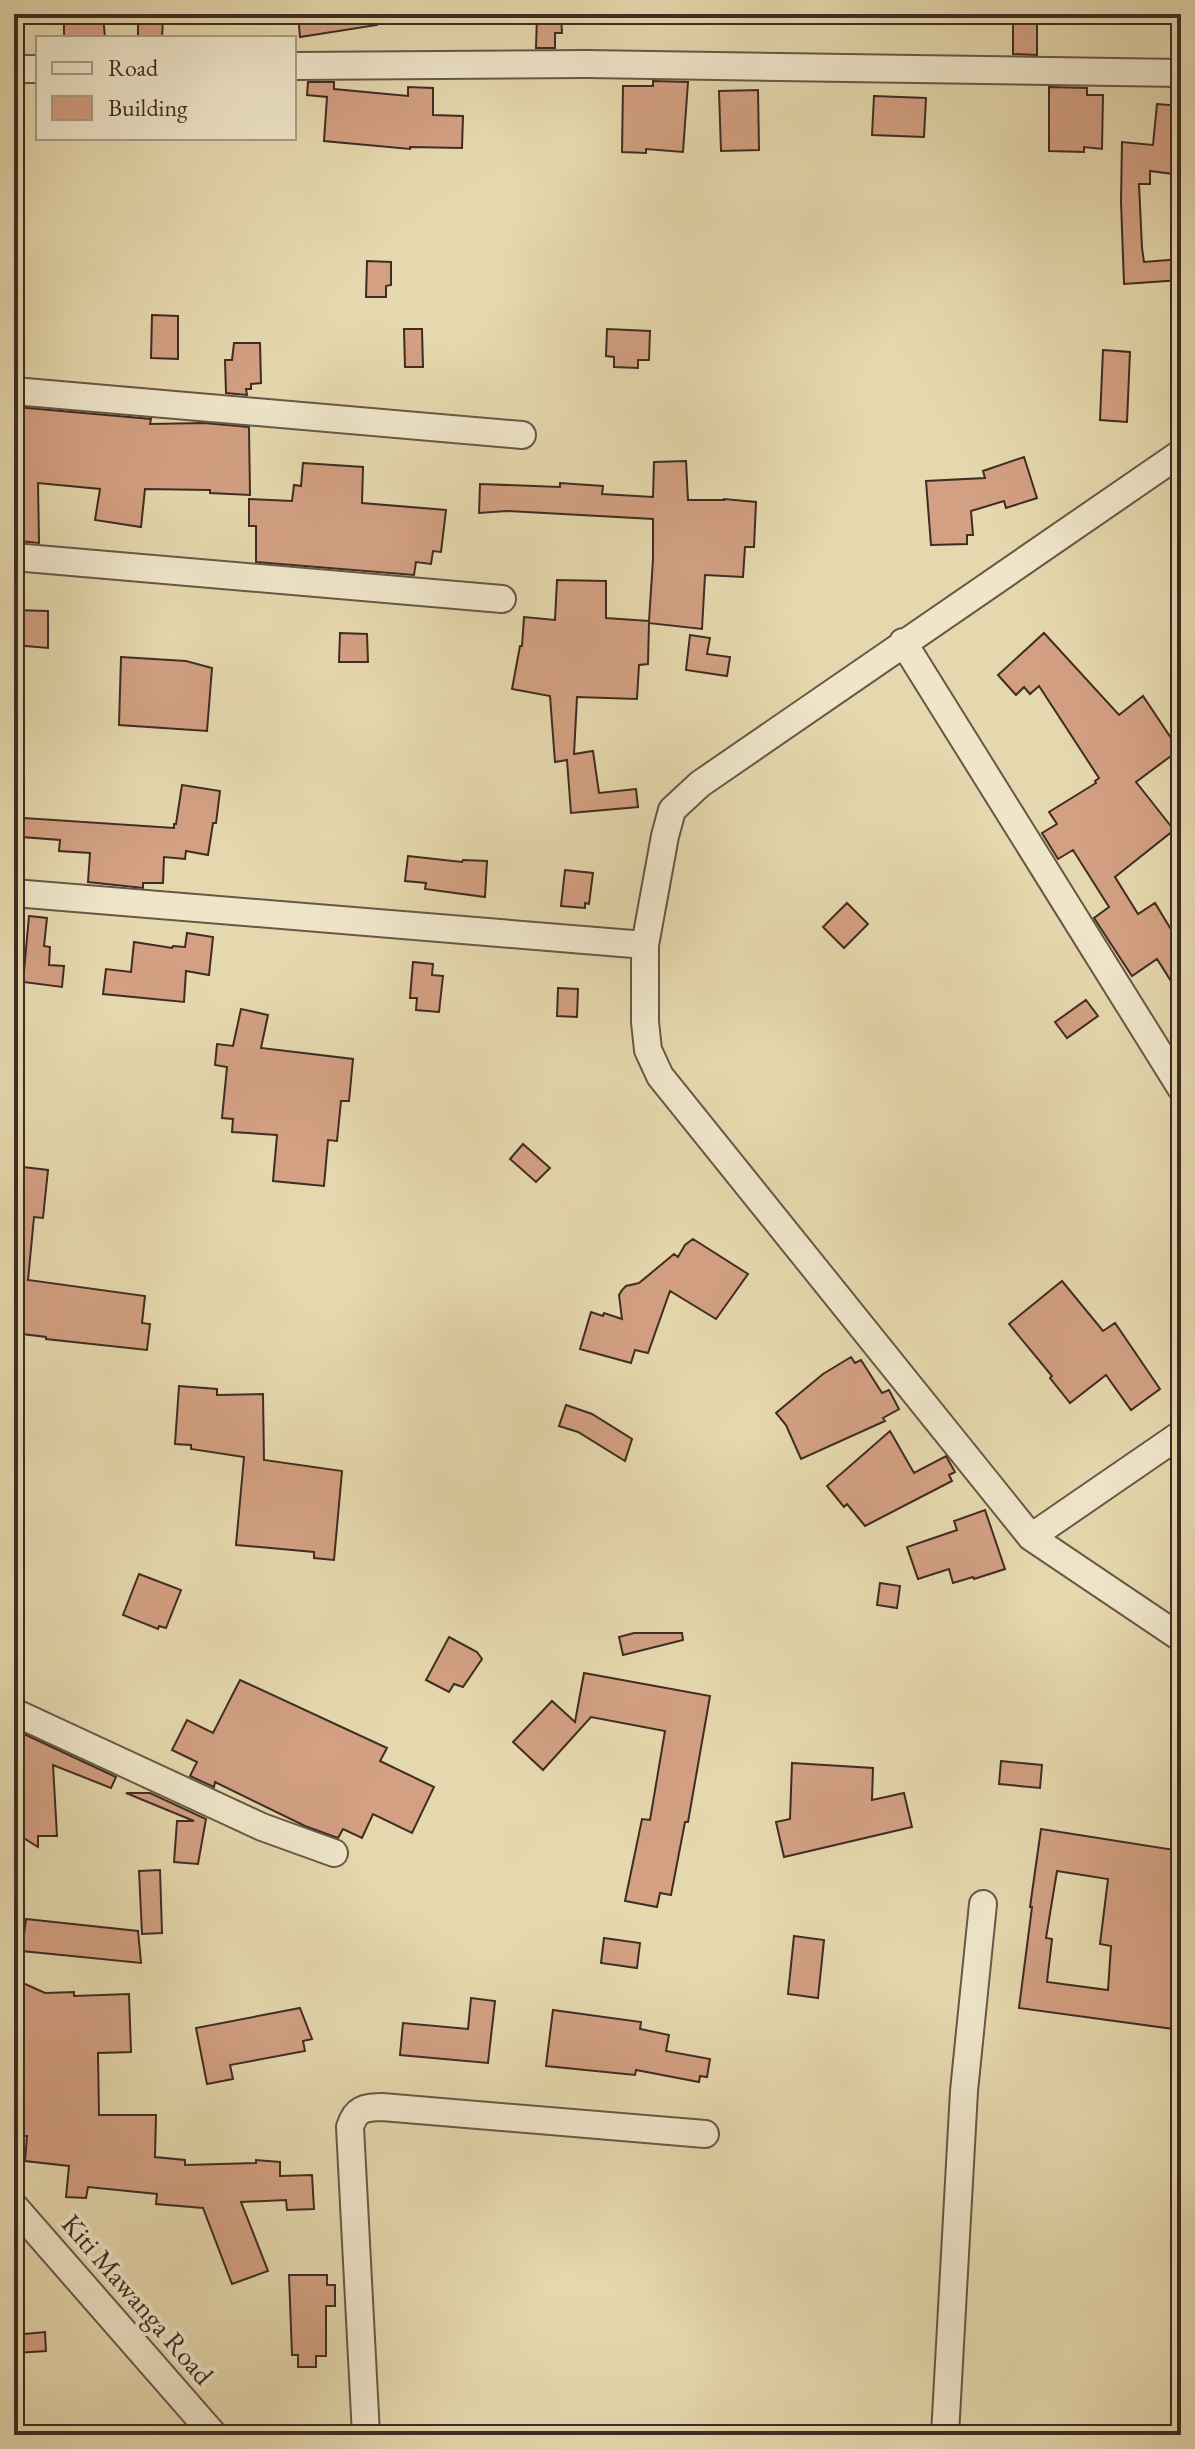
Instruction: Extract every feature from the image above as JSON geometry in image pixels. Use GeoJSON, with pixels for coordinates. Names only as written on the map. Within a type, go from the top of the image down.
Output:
{"type":"FeatureCollection","features":[{"type":"Feature","properties":{"kind":"street"},"geometry":{"type":"LineString","coordinates":[[296,66],[587,64],[1181,73]]}},
{"type":"Feature","properties":{"kind":"street"},"geometry":{"type":"LineString","coordinates":[[14,69],[36,69]]}},
{"type":"Feature","properties":{"kind":"street"},"geometry":{"type":"LineString","coordinates":[[14,391],[522,435]]}},
{"type":"Feature","properties":{"kind":"street"},"geometry":{"type":"LineString","coordinates":[[1181,453],[700,784],[672,810],[645,945],[648,1050],[660,1076],[1031,1537],[1181,1638]]}},
{"type":"Feature","properties":{"kind":"street"},"geometry":{"type":"LineString","coordinates":[[14,557],[502,599]]}},
{"type":"Feature","properties":{"kind":"street"},"geometry":{"type":"LineString","coordinates":[[903,642],[1181,1088]]}},
{"type":"Feature","properties":{"kind":"street"},"geometry":{"type":"LineString","coordinates":[[14,893],[645,945]]}},
{"type":"Feature","properties":{"kind":"street"},"geometry":{"type":"LineString","coordinates":[[1031,1537],[1181,1434]]}},
{"type":"Feature","properties":{"kind":"street"},"geometry":{"type":"LineString","coordinates":[[14,1712],[262,1827],[334,1853]]}},
{"type":"Feature","properties":{"kind":"street"},"geometry":{"type":"LineString","coordinates":[[945,2435],[964,2091],[983,1904]]}},
{"type":"Feature","properties":{"kind":"street"},"geometry":{"type":"LineString","coordinates":[[366,2435],[350,2127],[354,2115],[365,2108],[382,2107],[705,2134]]}},
{"type":"Feature","properties":{"kind":"street","name":"Kiti Mawanga Road"},"geometry":{"type":"LineString","coordinates":[[14,2206],[214,2435]]}},
{"type":"Feature","properties":{"kind":"building"},"geometry":{"type":"Polygon","coordinates":[[[64,14],[103,14],[105,36],[64,36],[64,14]]]}},
{"type":"Feature","properties":{"kind":"building"},"geometry":{"type":"Polygon","coordinates":[[[298,14],[376,14],[377,25],[300,37],[298,14]]]}},
{"type":"Feature","properties":{"kind":"building"},"geometry":{"type":"Polygon","coordinates":[[[537,14],[561,14],[562,33],[555,33],[555,48],[536,48],[537,14]]]}},
{"type":"Feature","properties":{"kind":"building"},"geometry":{"type":"Polygon","coordinates":[[[1013,14],[1037,14],[1037,55],[1013,54],[1013,14]]]}},
{"type":"Feature","properties":{"kind":"building"},"geometry":{"type":"Polygon","coordinates":[[[138,16],[163,17],[162,36],[138,36],[138,16]]]}},
{"type":"Feature","properties":{"kind":"building"},"geometry":{"type":"Polygon","coordinates":[[[653,81],[688,82],[683,152],[646,149],[646,153],[622,152],[623,86],[653,86],[653,81]]]}},
{"type":"Feature","properties":{"kind":"building"},"geometry":{"type":"Polygon","coordinates":[[[308,82],[334,82],[334,89],[408,96],[408,87],[433,88],[433,115],[463,116],[462,148],[410,149],[324,141],[327,97],[307,95],[308,82]]]}},
{"type":"Feature","properties":{"kind":"building"},"geometry":{"type":"Polygon","coordinates":[[[1049,87],[1087,88],[1087,95],[1103,95],[1102,149],[1084,147],[1084,152],[1049,151],[1049,87]]]}},
{"type":"Feature","properties":{"kind":"building"},"geometry":{"type":"Polygon","coordinates":[[[758,90],[759,150],[721,151],[719,91],[758,90]]]}},
{"type":"Feature","properties":{"kind":"building"},"geometry":{"type":"Polygon","coordinates":[[[874,96],[926,98],[924,137],[872,135],[874,96]]]}},
{"type":"Feature","properties":{"kind":"building"},"geometry":{"type":"Polygon","coordinates":[[[1157,104],[1181,106],[1181,175],[1150,171],[1150,184],[1139,184],[1142,248],[1144,262],[1181,259],[1181,280],[1124,284],[1122,142],[1153,145],[1157,104]]]}},
{"type":"Feature","properties":{"kind":"building"},"geometry":{"type":"Polygon","coordinates":[[[367,261],[391,262],[391,285],[386,286],[386,297],[366,297],[367,261]]]}},
{"type":"Feature","properties":{"kind":"building"},"geometry":{"type":"Polygon","coordinates":[[[152,315],[178,316],[178,359],[151,358],[152,315]]]}},
{"type":"Feature","properties":{"kind":"building"},"geometry":{"type":"Polygon","coordinates":[[[404,329],[422,329],[423,367],[405,367],[404,329]]]}},
{"type":"Feature","properties":{"kind":"building"},"geometry":{"type":"Polygon","coordinates":[[[607,329],[650,331],[649,360],[638,360],[638,368],[614,367],[614,357],[606,356],[607,329]]]}},
{"type":"Feature","properties":{"kind":"building"},"geometry":{"type":"Polygon","coordinates":[[[234,343],[260,343],[261,383],[251,384],[251,389],[246,389],[247,395],[226,393],[225,360],[232,360],[234,343]]]}},
{"type":"Feature","properties":{"kind":"building"},"geometry":{"type":"Polygon","coordinates":[[[1103,350],[1130,352],[1127,422],[1100,420],[1103,350]]]}},
{"type":"Feature","properties":{"kind":"building"},"geometry":{"type":"Polygon","coordinates":[[[16,407],[151,419],[150,424],[204,423],[249,427],[250,495],[210,493],[210,490],[145,489],[141,527],[95,520],[100,489],[38,483],[39,543],[19,541],[16,407]]]}},
{"type":"Feature","properties":{"kind":"building"},"geometry":{"type":"Polygon","coordinates":[[[1024,457],[1037,498],[1006,508],[1004,501],[971,511],[973,535],[967,535],[967,544],[931,545],[926,481],[985,478],[983,471],[1024,457]]]}},
{"type":"Feature","properties":{"kind":"building"},"geometry":{"type":"Polygon","coordinates":[[[686,461],[688,500],[756,502],[754,547],[745,547],[743,577],[705,575],[702,629],[649,623],[648,664],[639,665],[637,699],[577,697],[574,754],[593,751],[599,793],[636,789],[638,807],[571,813],[567,760],[555,762],[550,696],[512,689],[522,646],[524,617],[555,620],[557,580],[606,581],[606,618],[649,621],[653,519],[507,511],[479,513],[480,484],[603,486],[602,494],[653,497],[654,462],[686,461]]]}},
{"type":"Feature","properties":{"kind":"building"},"geometry":{"type":"Polygon","coordinates":[[[303,463],[363,467],[362,503],[446,510],[441,552],[433,551],[431,564],[416,562],[414,575],[256,562],[256,526],[249,526],[249,499],[292,501],[294,485],[301,486],[303,463]]]}},
{"type":"Feature","properties":{"kind":"building"},"geometry":{"type":"Polygon","coordinates":[[[14,610],[48,611],[48,648],[14,645],[14,610]]]}},
{"type":"Feature","properties":{"kind":"building"},"geometry":{"type":"Polygon","coordinates":[[[340,633],[367,634],[368,662],[339,662],[340,633]]]}},
{"type":"Feature","properties":{"kind":"building"},"geometry":{"type":"Polygon","coordinates":[[[1044,633],[1119,715],[1143,696],[1179,750],[1136,782],[1174,830],[1115,877],[1138,914],[1155,903],[1181,946],[1181,997],[1157,959],[1132,976],[1094,918],[1109,907],[1073,850],[1058,859],[1042,833],[1057,824],[1049,812],[1096,783],[1099,778],[1039,686],[1030,694],[1024,687],[1016,695],[998,675],[1044,633]]]}},
{"type":"Feature","properties":{"kind":"building"},"geometry":{"type":"Polygon","coordinates":[[[690,635],[710,638],[707,654],[730,657],[727,676],[686,670],[690,635]]]}},
{"type":"Feature","properties":{"kind":"building"},"geometry":{"type":"Polygon","coordinates":[[[121,657],[186,661],[212,668],[207,731],[119,725],[121,657]]]}},
{"type":"Feature","properties":{"kind":"building"},"geometry":{"type":"Polygon","coordinates":[[[182,785],[220,791],[216,823],[213,823],[208,855],[186,851],[185,859],[164,857],[163,883],[143,883],[143,888],[88,882],[90,853],[59,851],[60,840],[22,837],[24,818],[174,828],[182,785]]]}},
{"type":"Feature","properties":{"kind":"building"},"geometry":{"type":"Polygon","coordinates":[[[408,856],[462,862],[487,861],[485,897],[425,889],[426,883],[405,881],[408,856]]]}},
{"type":"Feature","properties":{"kind":"building"},"geometry":{"type":"Polygon","coordinates":[[[565,870],[593,873],[589,904],[585,903],[585,908],[561,906],[565,870]]]}},
{"type":"Feature","properties":{"kind":"building"},"geometry":{"type":"Polygon","coordinates":[[[847,903],[868,924],[844,948],[823,927],[847,903]]]}},
{"type":"Feature","properties":{"kind":"building"},"geometry":{"type":"Polygon","coordinates":[[[29,916],[47,918],[44,946],[50,947],[49,965],[64,966],[62,987],[23,982],[29,916]]]}},
{"type":"Feature","properties":{"kind":"building"},"geometry":{"type":"Polygon","coordinates":[[[187,933],[213,937],[209,975],[186,971],[184,1002],[103,994],[106,969],[131,972],[134,942],[185,947],[187,933]]]}},
{"type":"Feature","properties":{"kind":"building"},"geometry":{"type":"Polygon","coordinates":[[[413,962],[433,964],[432,975],[443,976],[439,1012],[416,1010],[417,998],[410,998],[413,962]]]}},
{"type":"Feature","properties":{"kind":"building"},"geometry":{"type":"Polygon","coordinates":[[[558,988],[578,989],[577,1017],[557,1016],[558,988]]]}},
{"type":"Feature","properties":{"kind":"building"},"geometry":{"type":"Polygon","coordinates":[[[1086,1000],[1098,1016],[1067,1038],[1055,1022],[1086,1000]]]}},
{"type":"Feature","properties":{"kind":"building"},"geometry":{"type":"Polygon","coordinates":[[[241,1009],[268,1015],[261,1048],[353,1059],[349,1101],[341,1101],[337,1141],[328,1140],[324,1186],[273,1181],[277,1135],[232,1132],[233,1119],[222,1118],[227,1067],[215,1065],[217,1044],[233,1046],[241,1009]]]}},
{"type":"Feature","properties":{"kind":"building"},"geometry":{"type":"Polygon","coordinates":[[[523,1144],[550,1168],[536,1182],[510,1159],[523,1144]]]}},
{"type":"Feature","properties":{"kind":"building"},"geometry":{"type":"Polygon","coordinates":[[[14,1166],[48,1170],[43,1218],[34,1217],[28,1280],[145,1296],[142,1323],[150,1324],[147,1350],[14,1333],[14,1166]]]}},
{"type":"Feature","properties":{"kind":"building"},"geometry":{"type":"Polygon","coordinates":[[[693,1239],[748,1274],[716,1319],[670,1291],[648,1353],[635,1350],[631,1363],[580,1349],[591,1312],[622,1319],[619,1295],[622,1290],[639,1283],[674,1254],[678,1257],[693,1239]]]}},
{"type":"Feature","properties":{"kind":"building"},"geometry":{"type":"Polygon","coordinates":[[[1062,1281],[1103,1331],[1115,1323],[1160,1389],[1131,1410],[1106,1375],[1070,1403],[1009,1324],[1062,1281]]]}},
{"type":"Feature","properties":{"kind":"building"},"geometry":{"type":"Polygon","coordinates":[[[851,1357],[855,1363],[861,1360],[882,1393],[889,1390],[899,1409],[883,1418],[885,1421],[801,1459],[786,1425],[776,1413],[823,1374],[851,1357]]]}},
{"type":"Feature","properties":{"kind":"building"},"geometry":{"type":"Polygon","coordinates":[[[179,1386],[217,1389],[217,1395],[263,1394],[264,1460],[342,1471],[334,1560],[314,1558],[314,1552],[236,1545],[244,1457],[175,1444],[179,1386]]]}},
{"type":"Feature","properties":{"kind":"building"},"geometry":{"type":"Polygon","coordinates":[[[566,1405],[592,1414],[632,1439],[625,1461],[578,1432],[559,1426],[566,1405]]]}},
{"type":"Feature","properties":{"kind":"building"},"geometry":{"type":"Polygon","coordinates":[[[890,1431],[914,1473],[946,1456],[955,1472],[949,1475],[952,1481],[865,1526],[827,1486],[890,1431]]]}},
{"type":"Feature","properties":{"kind":"building"},"geometry":{"type":"Polygon","coordinates":[[[985,1510],[1005,1569],[953,1583],[949,1569],[918,1579],[907,1547],[957,1530],[954,1521],[985,1510]]]}},
{"type":"Feature","properties":{"kind":"building"},"geometry":{"type":"Polygon","coordinates":[[[139,1574],[181,1590],[166,1628],[159,1626],[158,1629],[123,1615],[139,1574]]]}},
{"type":"Feature","properties":{"kind":"building"},"geometry":{"type":"Polygon","coordinates":[[[880,1583],[900,1586],[897,1608],[877,1605],[880,1583]]]}},
{"type":"Feature","properties":{"kind":"building"},"geometry":{"type":"Polygon","coordinates":[[[634,1633],[682,1633],[683,1640],[623,1655],[619,1637],[634,1633]]]}},
{"type":"Feature","properties":{"kind":"building"},"geometry":{"type":"Polygon","coordinates":[[[449,1637],[477,1652],[482,1659],[463,1687],[454,1684],[449,1692],[426,1680],[449,1637]]]}},
{"type":"Feature","properties":{"kind":"building"},"geometry":{"type":"Polygon","coordinates":[[[584,1673],[710,1696],[688,1822],[685,1822],[671,1895],[660,1893],[657,1907],[625,1901],[642,1819],[650,1820],[665,1731],[591,1717],[543,1770],[513,1742],[552,1701],[575,1722],[584,1673]]]}},
{"type":"Feature","properties":{"kind":"building"},"geometry":{"type":"Polygon","coordinates":[[[240,1680],[387,1748],[380,1761],[434,1787],[412,1833],[373,1814],[362,1838],[343,1829],[338,1838],[305,1826],[215,1782],[214,1787],[190,1776],[197,1762],[172,1750],[187,1720],[213,1733],[240,1680]]]}},
{"type":"Feature","properties":{"kind":"building"},"geometry":{"type":"Polygon","coordinates":[[[24,1734],[116,1777],[111,1788],[53,1765],[57,1836],[38,1836],[38,1847],[14,1832],[14,1760],[24,1734]]]}},
{"type":"Feature","properties":{"kind":"building"},"geometry":{"type":"Polygon","coordinates":[[[1001,1761],[1042,1765],[1040,1788],[999,1784],[1001,1761]]]}},
{"type":"Feature","properties":{"kind":"building"},"geometry":{"type":"Polygon","coordinates":[[[792,1763],[873,1768],[872,1800],[904,1793],[912,1827],[784,1857],[776,1822],[790,1819],[792,1763]]]}},
{"type":"Feature","properties":{"kind":"building"},"geometry":{"type":"Polygon","coordinates":[[[126,1793],[150,1793],[206,1819],[198,1864],[174,1862],[177,1821],[194,1821],[126,1793]]]}},
{"type":"Feature","properties":{"kind":"building"},"geometry":{"type":"Polygon","coordinates":[[[1041,1829],[1181,1851],[1181,1955],[1176,1999],[1181,2000],[1181,2030],[1019,2008],[1041,1829]],[[1057,1871],[1046,1938],[1052,1939],[1047,1982],[1108,1990],[1111,1946],[1100,1944],[1108,1879],[1057,1871]]]}},
{"type":"Feature","properties":{"kind":"building"},"geometry":{"type":"Polygon","coordinates":[[[160,1870],[162,1933],[142,1934],[139,1871],[160,1870]]]}},
{"type":"Feature","properties":{"kind":"building"},"geometry":{"type":"Polygon","coordinates":[[[26,1919],[138,1931],[141,1963],[22,1951],[26,1919]]]}},
{"type":"Feature","properties":{"kind":"building"},"geometry":{"type":"Polygon","coordinates":[[[794,1936],[824,1940],[818,1998],[788,1994],[794,1936]]]}},
{"type":"Feature","properties":{"kind":"building"},"geometry":{"type":"Polygon","coordinates":[[[604,1938],[640,1943],[637,1968],[601,1963],[604,1938]]]}},
{"type":"Feature","properties":{"kind":"building"},"geometry":{"type":"Polygon","coordinates":[[[14,1979],[45,1993],[74,1992],[74,1996],[129,1994],[131,2052],[98,2053],[99,2115],[156,2115],[155,2157],[185,2160],[185,2165],[256,2163],[256,2160],[280,2162],[280,2176],[312,2175],[314,2209],[287,2210],[286,2200],[241,2202],[268,2271],[232,2284],[203,2208],[156,2204],[157,2194],[88,2187],[86,2198],[66,2197],[69,2166],[25,2161],[27,2136],[14,2136],[14,1979]]]}},
{"type":"Feature","properties":{"kind":"building"},"geometry":{"type":"Polygon","coordinates":[[[471,1998],[495,2001],[488,2063],[400,2055],[403,2023],[468,2029],[471,1998]]]}},
{"type":"Feature","properties":{"kind":"building"},"geometry":{"type":"Polygon","coordinates":[[[300,2008],[312,2039],[303,2041],[305,2051],[230,2065],[233,2079],[207,2084],[196,2028],[300,2008]]]}},
{"type":"Feature","properties":{"kind":"building"},"geometry":{"type":"Polygon","coordinates":[[[553,2010],[641,2022],[640,2029],[669,2035],[666,2051],[710,2059],[707,2077],[700,2076],[699,2082],[636,2070],[635,2075],[546,2066],[553,2010]]]}},
{"type":"Feature","properties":{"kind":"building"},"geometry":{"type":"Polygon","coordinates":[[[289,2275],[327,2275],[327,2285],[335,2285],[335,2306],[326,2306],[326,2356],[316,2356],[316,2367],[298,2367],[298,2355],[292,2355],[289,2275]]]}},
{"type":"Feature","properties":{"kind":"building"},"geometry":{"type":"Polygon","coordinates":[[[45,2332],[46,2351],[16,2353],[14,2335],[45,2332]]]}}]}
